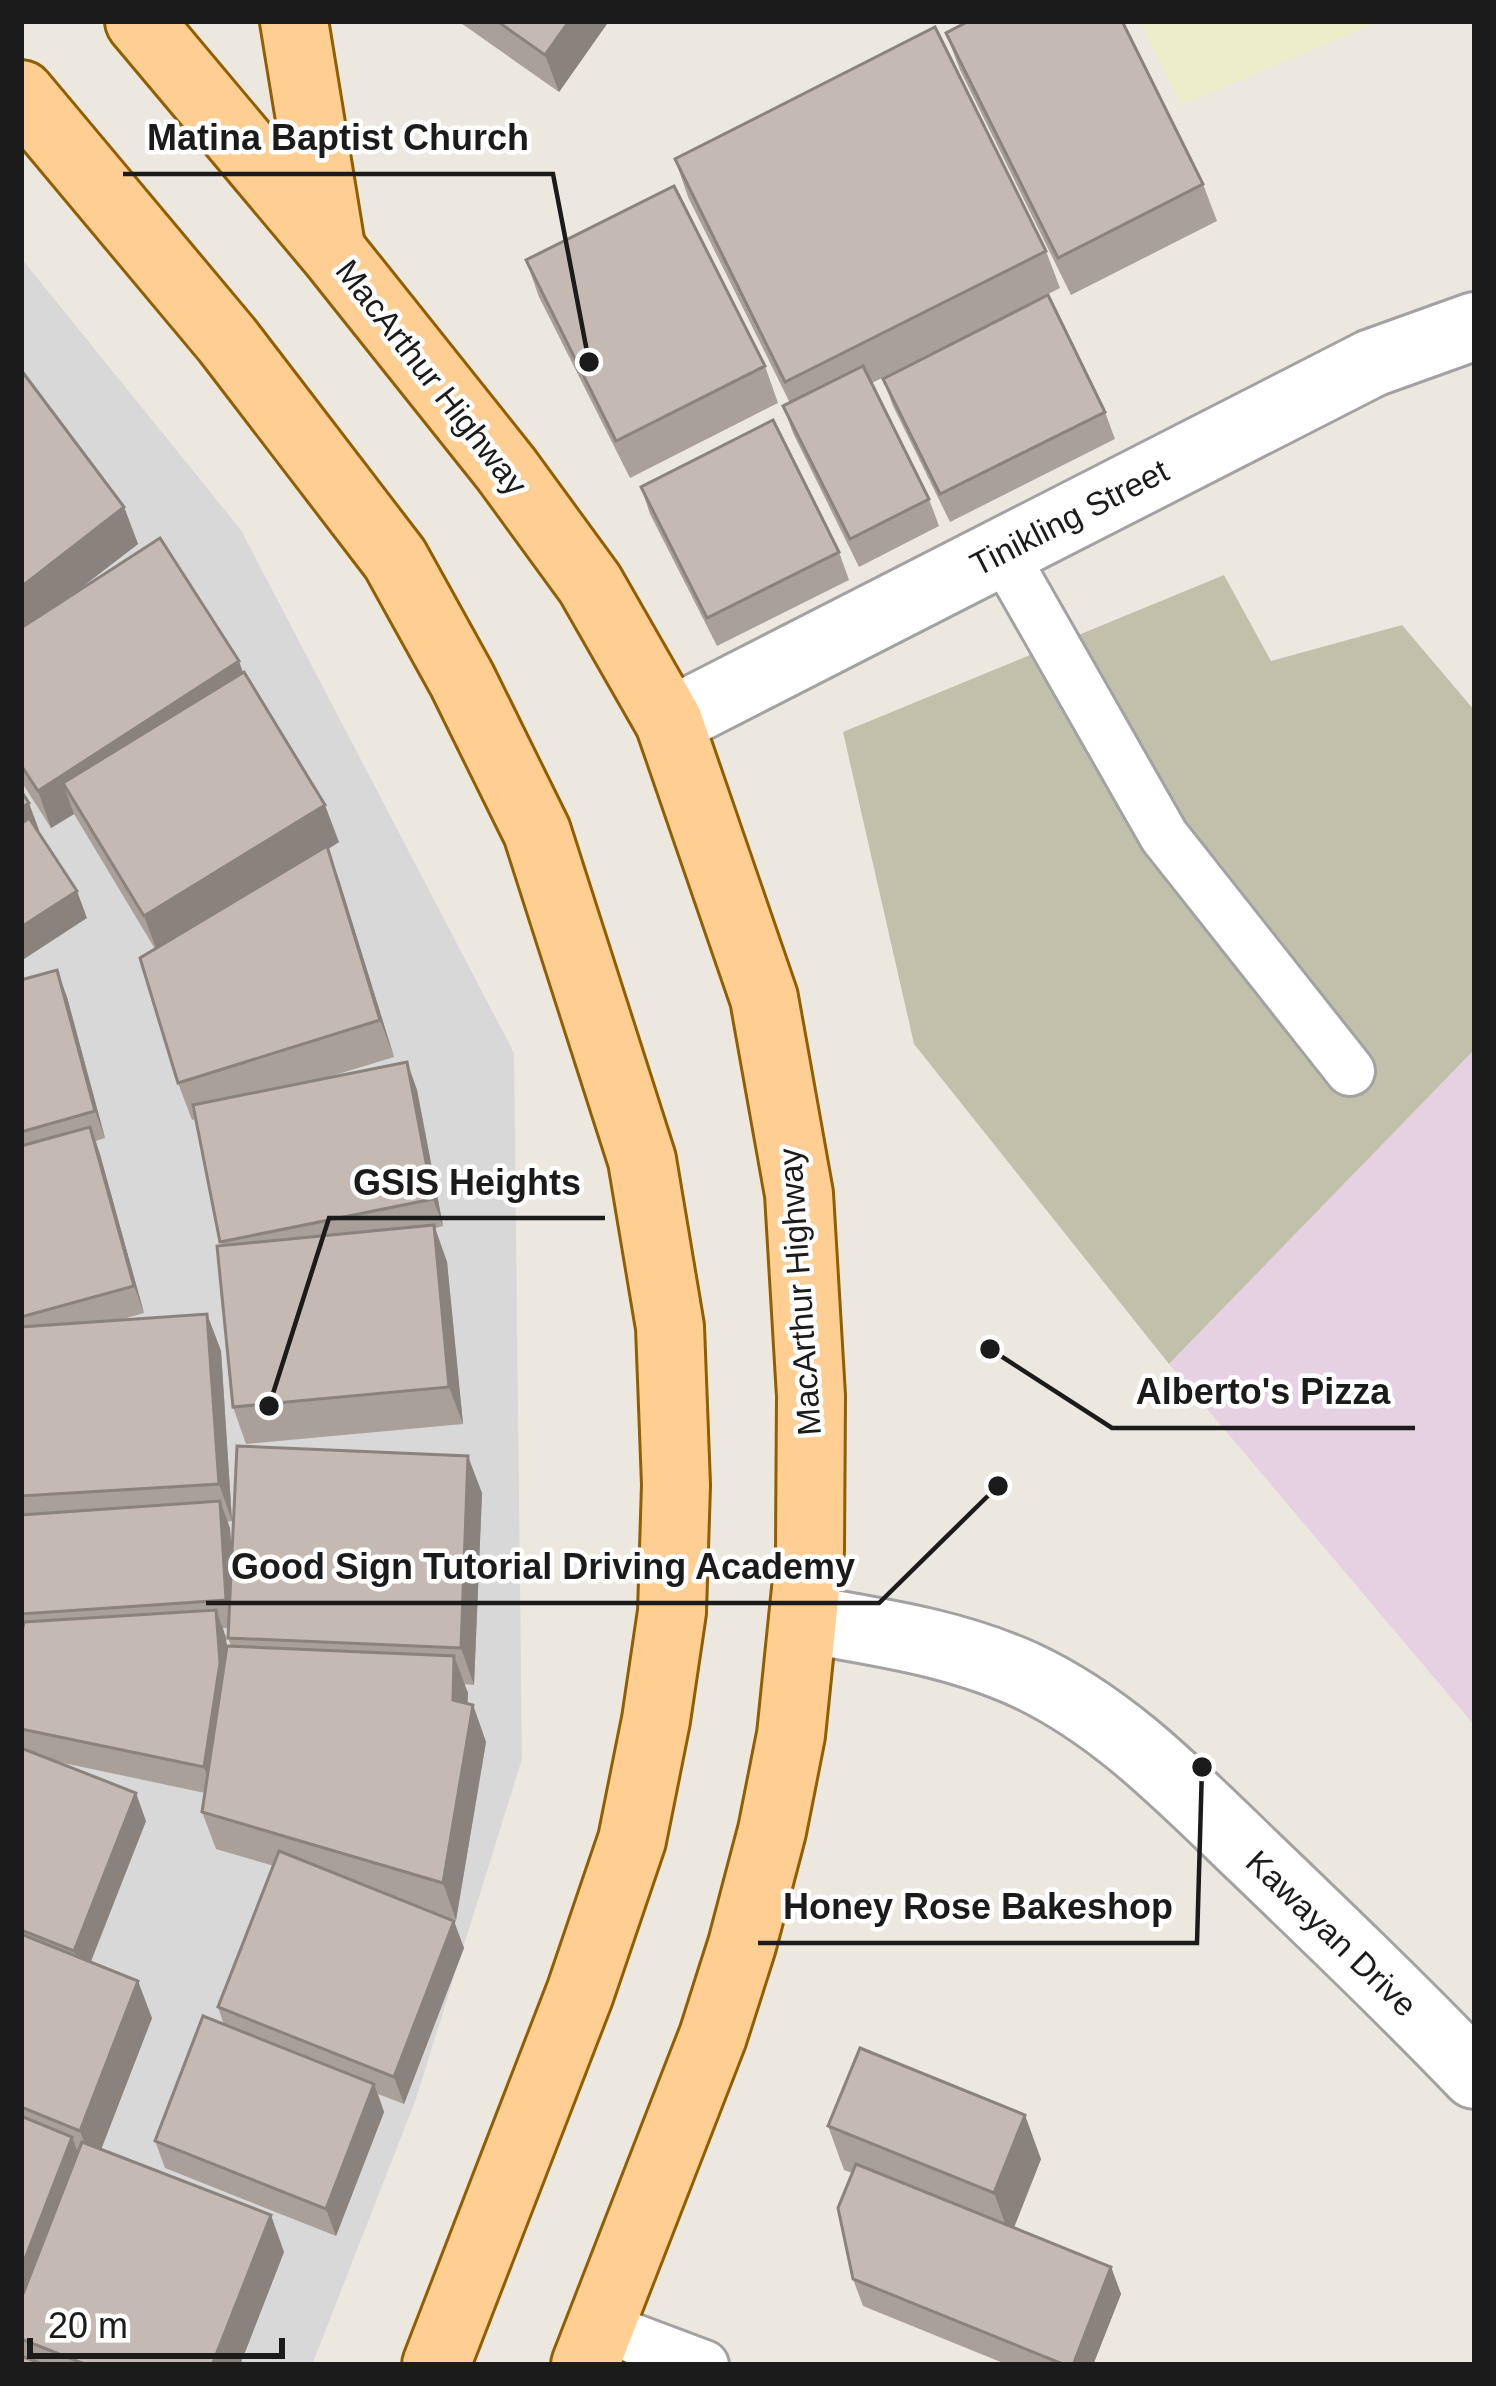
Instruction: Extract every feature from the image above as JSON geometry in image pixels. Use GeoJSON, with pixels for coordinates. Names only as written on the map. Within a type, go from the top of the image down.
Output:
{"type":"FeatureCollection","features":[{"type":"Feature","properties":{"kind":"main road","name":"MacArthur Highway"},"geometry":{"type":"LineString","coordinates":[[139,21],[332,251],[506,469],[590,584],[669,722],[764,998],[799,1194],[812,1396],[810,1550],[791,1735],[772,1831],[713,2036],[593,2346]]}},
{"type":"Feature","properties":{"kind":"main road"},"geometry":{"type":"LineString","coordinates":[[294,21],[332,251]]}},
{"type":"Feature","properties":{"kind":"main road"},"geometry":{"type":"LineString","coordinates":[[21,94],[227,340],[394,559],[462,680],[537,832],[642,1160],[670,1327],[676,1485],[672,1612],[656,1720],[632,1840],[580,1993],[436,2365]]}},
{"type":"Feature","properties":{"kind":"street","name":"Tinikling Street"},"geometry":{"type":"LineString","coordinates":[[669,722],[1372,363],[1475,326]]}},
{"type":"Feature","properties":{"kind":"street","name":"Kawayan Drive"},"geometry":{"type":"LineString","coordinates":[[804,1619],[926,1641],[1023,1674],[1067,1696],[1159,1766],[1475,2075]]}},
{"type":"Feature","properties":{"kind":"lane"},"geometry":{"type":"LineString","coordinates":[[1002,552],[1164,836],[1350,1071]]}},
{"type":"Feature","properties":{"kind":"lane"},"geometry":{"type":"LineString","coordinates":[[593,2346],[704,2365]]}},
{"type":"Feature","properties":{"kind":"shaded area"},"geometry":{"type":"Polygon","coordinates":[[[1140,21],[1380,21],[1181,105],[1140,21]]]}},
{"type":"Feature","properties":{"kind":"shaded area"},"geometry":{"type":"Polygon","coordinates":[[[21,258],[241,530],[514,1053],[522,1759],[416,2099],[312,2365],[21,2365],[21,258]]]}},
{"type":"Feature","properties":{"kind":"shaded area"},"geometry":{"type":"Polygon","coordinates":[[[1224,575],[1271,661],[1402,625],[1475,711],[1475,1049],[1169,1364],[914,1044],[843,732],[1224,575]]]}},
{"type":"Feature","properties":{"kind":"shaded area"},"geometry":{"type":"Polygon","coordinates":[[[1475,1049],[1475,1726],[1169,1364],[1475,1049]]]}},
{"type":"Feature","properties":{"kind":"building"},"geometry":{"type":"Polygon","coordinates":[[[497,21],[569,21],[545,55],[497,21]]]}},
{"type":"Feature","properties":{"kind":"building"},"geometry":{"type":"Polygon","coordinates":[[[969,21],[1122,21],[1203,184],[1058,258],[946,33],[969,21]]]}},
{"type":"Feature","properties":{"kind":"building"},"geometry":{"type":"Polygon","coordinates":[[[935,27],[1046,251],[785,382],[675,159],[935,27]]]}},
{"type":"Feature","properties":{"kind":"building"},"geometry":{"type":"Polygon","coordinates":[[[674,186],[765,366],[616,441],[526,260],[674,186]]]}},
{"type":"Feature","properties":{"kind":"building"},"geometry":{"type":"Polygon","coordinates":[[[1048,295],[1105,412],[940,494],[883,379],[1048,295]]]}},
{"type":"Feature","properties":{"kind":"building"},"geometry":{"type":"Polygon","coordinates":[[[863,366],[929,499],[850,539],[783,406],[863,366]]]}},
{"type":"Feature","properties":{"kind":"building"},"geometry":{"type":"Polygon","coordinates":[[[21,370],[124,507],[21,587],[21,370]]]}},
{"type":"Feature","properties":{"kind":"building"},"geometry":{"type":"Polygon","coordinates":[[[773,420],[839,552],[707,618],[641,487],[773,420]]]}},
{"type":"Feature","properties":{"kind":"building"},"geometry":{"type":"Polygon","coordinates":[[[160,538],[239,661],[38,791],[21,765],[21,628],[160,538]]]}},
{"type":"Feature","properties":{"kind":"building"},"geometry":{"type":"Polygon","coordinates":[[[244,672],[325,805],[144,916],[63,783],[244,672]]]}},
{"type":"Feature","properties":{"kind":"building"},"geometry":{"type":"Polygon","coordinates":[[[29,818],[77,891],[21,927],[21,824],[29,818]]]}},
{"type":"Feature","properties":{"kind":"building"},"geometry":{"type":"Polygon","coordinates":[[[327,846],[380,1020],[178,1083],[140,958],[327,846]]]}},
{"type":"Feature","properties":{"kind":"building"},"geometry":{"type":"Polygon","coordinates":[[[57,970],[95,1111],[21,1132],[21,980],[57,970]]]}},
{"type":"Feature","properties":{"kind":"building"},"geometry":{"type":"Polygon","coordinates":[[[407,1062],[433,1199],[220,1242],[193,1105],[407,1062]]]}},
{"type":"Feature","properties":{"kind":"building"},"geometry":{"type":"Polygon","coordinates":[[[90,1127],[134,1286],[21,1317],[21,1146],[90,1127]]]}},
{"type":"Feature","properties":{"kind":"building"},"geometry":{"type":"Polygon","coordinates":[[[434,1225],[449,1387],[233,1407],[217,1246],[434,1225]]]}},
{"type":"Feature","properties":{"kind":"building"},"geometry":{"type":"Polygon","coordinates":[[[207,1314],[219,1484],[21,1496],[21,1327],[207,1314]]]}},
{"type":"Feature","properties":{"kind":"building"},"geometry":{"type":"Polygon","coordinates":[[[237,1446],[468,1456],[461,1648],[228,1638],[237,1446]]]}},
{"type":"Feature","properties":{"kind":"building"},"geometry":{"type":"Polygon","coordinates":[[[220,1501],[226,1600],[21,1614],[21,1515],[220,1501]]]}},
{"type":"Feature","properties":{"kind":"building"},"geometry":{"type":"Polygon","coordinates":[[[216,1610],[220,1663],[204,1767],[21,1729],[24,1622],[216,1610]]]}},
{"type":"Feature","properties":{"kind":"building"},"geometry":{"type":"Polygon","coordinates":[[[227,1646],[454,1656],[453,1700],[473,1705],[443,1883],[202,1812],[227,1646]]]}},
{"type":"Feature","properties":{"kind":"building"},"geometry":{"type":"Polygon","coordinates":[[[21,1748],[136,1793],[74,1951],[21,1930],[21,1748]]]}},
{"type":"Feature","properties":{"kind":"building"},"geometry":{"type":"Polygon","coordinates":[[[279,1851],[454,1921],[394,2077],[218,2007],[279,1851]]]}},
{"type":"Feature","properties":{"kind":"building"},"geometry":{"type":"Polygon","coordinates":[[[21,1934],[138,1981],[80,2131],[21,2107],[21,1934]]]}},
{"type":"Feature","properties":{"kind":"building"},"geometry":{"type":"Polygon","coordinates":[[[203,2016],[374,2084],[326,2209],[155,2141],[203,2016]]]}},
{"type":"Feature","properties":{"kind":"building"},"geometry":{"type":"Polygon","coordinates":[[[860,2048],[1025,2115],[994,2193],[828,2126],[860,2048]]]}},
{"type":"Feature","properties":{"kind":"building"},"geometry":{"type":"Polygon","coordinates":[[[21,2116],[72,2137],[21,2269],[21,2116]]]}},
{"type":"Feature","properties":{"kind":"building"},"geometry":{"type":"Polygon","coordinates":[[[82,2142],[271,2215],[212,2365],[87,2365],[21,2339],[21,2299],[82,2142]]]}},
{"type":"Feature","properties":{"kind":"building"},"geometry":{"type":"Polygon","coordinates":[[[856,2164],[1111,2267],[1073,2365],[853,2279],[838,2208],[856,2164]]]}},
{"type":"Feature","properties":{"kind":"building"},"geometry":{"type":"Polygon","coordinates":[[[21,2356],[45,2365],[21,2365],[21,2356]]]}},
{"type":"Feature","properties":{"kind":"place","name":"Matina Baptist Church"},"geometry":{"type":"Point","coordinates":[589,362]}},
{"type":"Feature","properties":{"kind":"place","name":"Alberto's Pizza"},"geometry":{"type":"Point","coordinates":[990,1349]}},
{"type":"Feature","properties":{"kind":"place","name":"GSIS Heights"},"geometry":{"type":"Point","coordinates":[269,1406]}},
{"type":"Feature","properties":{"kind":"place","name":"Good Sign Tutorial Driving Academy"},"geometry":{"type":"Point","coordinates":[998,1486]}},
{"type":"Feature","properties":{"kind":"place","name":"Honey Rose Bakeshop"},"geometry":{"type":"Point","coordinates":[1202,1767]}}]}
